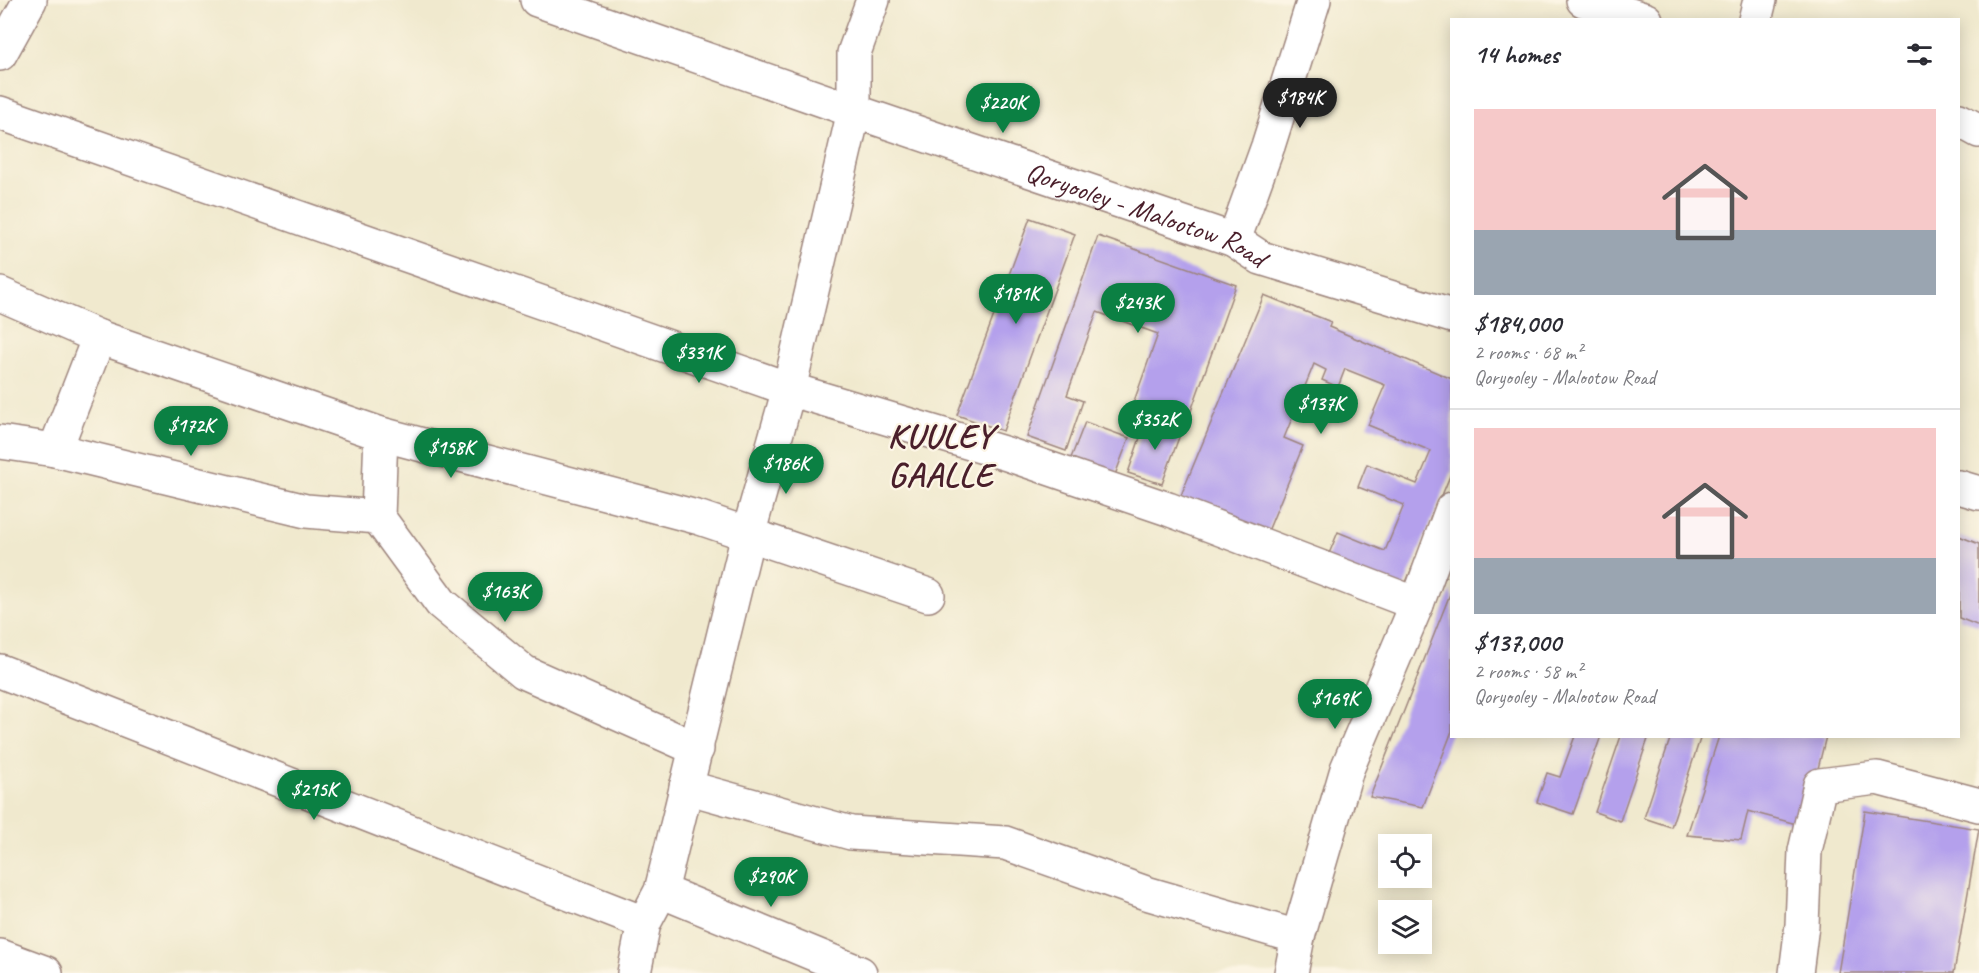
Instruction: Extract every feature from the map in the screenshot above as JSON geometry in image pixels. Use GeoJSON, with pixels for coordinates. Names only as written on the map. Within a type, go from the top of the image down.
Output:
{"type":"FeatureCollection","features":[{"type":"Feature","properties":{"kind":"street"},"geometry":{"type":"LineString","coordinates":[[0,54],[30,0]]}},
{"type":"Feature","properties":{"kind":"street","name":"Qoryooley - Malootow Road"},"geometry":{"type":"LineString","coordinates":[[537,0],[1234,240],[1261,258],[1450,315]]}},
{"type":"Feature","properties":{"kind":"street"},"geometry":{"type":"LineString","coordinates":[[634,973],[644,923],[661,891],[748,535],[789,388],[854,111],[854,53],[873,0]]}},
{"type":"Feature","properties":{"kind":"street"},"geometry":{"type":"LineString","coordinates":[[1234,240],[1268,146],[1314,0]]}},
{"type":"Feature","properties":{"kind":"street"},"geometry":{"type":"LineString","coordinates":[[1583,0],[1640,18]]}},
{"type":"Feature","properties":{"kind":"street"},"geometry":{"type":"LineString","coordinates":[[1756,18],[1760,0]]}},
{"type":"Feature","properties":{"kind":"street"},"geometry":{"type":"LineString","coordinates":[[0,113],[789,388],[1029,461],[1168,509],[1417,604]]}},
{"type":"Feature","properties":{"kind":"street"},"geometry":{"type":"LineString","coordinates":[[1960,120],[1979,130]]}},
{"type":"Feature","properties":{"kind":"street"},"geometry":{"type":"LineString","coordinates":[[0,294],[99,337],[381,434],[700,518],[928,595]]}},
{"type":"Feature","properties":{"kind":"street"},"geometry":{"type":"LineString","coordinates":[[55,450],[99,337]]}},
{"type":"Feature","properties":{"kind":"street"},"geometry":{"type":"LineString","coordinates":[[381,434],[378,517],[441,603],[524,672],[697,749]]}},
{"type":"Feature","properties":{"kind":"street"},"geometry":{"type":"LineString","coordinates":[[0,442],[55,450],[306,512],[378,517]]}},
{"type":"Feature","properties":{"kind":"street"},"geometry":{"type":"LineString","coordinates":[[1960,487],[1979,493]]}},
{"type":"Feature","properties":{"kind":"street"},"geometry":{"type":"LineString","coordinates":[[1291,973],[1298,937],[1347,769],[1417,604],[1450,514]]}},
{"type":"Feature","properties":{"kind":"street"},"geometry":{"type":"LineString","coordinates":[[0,671],[644,923]]}},
{"type":"Feature","properties":{"kind":"street"},"geometry":{"type":"LineString","coordinates":[[1797,973],[1802,925],[1805,851],[1820,785],[1877,778],[1979,805]]}},
{"type":"Feature","properties":{"kind":"street"},"geometry":{"type":"LineString","coordinates":[[686,787],[851,833],[1005,843],[1146,893],[1298,937]]}},
{"type":"Feature","properties":{"kind":"street"},"geometry":{"type":"LineString","coordinates":[[661,891],[860,973]]}},
{"type":"Feature","properties":{"kind":"street"},"geometry":{"type":"LineString","coordinates":[[0,956],[46,973]]}},
{"type":"Feature","properties":{"kind":"building"},"geometry":{"type":"Polygon","coordinates":[[[1030,218],[1075,234],[1003,431],[957,415],[1030,218]]]}},
{"type":"Feature","properties":{"kind":"building"},"geometry":{"type":"Polygon","coordinates":[[[1098,236],[1236,285],[1186,425],[1132,407],[1158,334],[1097,312],[1067,395],[1083,401],[1066,451],[1027,437],[1098,236]]]}},
{"type":"Feature","properties":{"kind":"building"},"geometry":{"type":"Polygon","coordinates":[[[1264,295],[1331,322],[1329,327],[1450,378],[1450,476],[1402,592],[1326,561],[1338,532],[1385,551],[1404,505],[1358,487],[1367,464],[1417,484],[1431,451],[1368,425],[1385,385],[1345,369],[1338,387],[1322,380],[1326,370],[1314,364],[1284,438],[1303,446],[1266,536],[1179,500],[1264,295]]]}},
{"type":"Feature","properties":{"kind":"building"},"geometry":{"type":"Polygon","coordinates":[[[1147,417],[1182,429],[1162,484],[1128,473],[1147,417]]]}},
{"type":"Feature","properties":{"kind":"building"},"geometry":{"type":"Polygon","coordinates":[[[1085,422],[1129,438],[1115,475],[1071,458],[1085,422]]]}},
{"type":"Feature","properties":{"kind":"building"},"geometry":{"type":"Polygon","coordinates":[[[1960,536],[1979,544],[1979,626],[1960,618],[1960,536]]]}},
{"type":"Feature","properties":{"kind":"building"},"geometry":{"type":"Polygon","coordinates":[[[1450,594],[1450,736],[1423,807],[1370,797],[1450,594]]]}},
{"type":"Feature","properties":{"kind":"building"},"geometry":{"type":"Polygon","coordinates":[[[1574,738],[1600,738],[1573,814],[1537,802],[1547,773],[1560,777],[1574,738]]]}},
{"type":"Feature","properties":{"kind":"building"},"geometry":{"type":"Polygon","coordinates":[[[1620,738],[1648,738],[1620,821],[1595,812],[1620,738]]]}},
{"type":"Feature","properties":{"kind":"building"},"geometry":{"type":"Polygon","coordinates":[[[1670,738],[1700,738],[1671,827],[1644,818],[1670,738]]]}},
{"type":"Feature","properties":{"kind":"building"},"geometry":{"type":"Polygon","coordinates":[[[1718,738],[1826,738],[1804,826],[1748,811],[1741,840],[1687,835],[1718,738]]]}},
{"type":"Feature","properties":{"kind":"building"},"geometry":{"type":"Polygon","coordinates":[[[1865,811],[1979,829],[1954,973],[1838,973],[1865,811]]]}},
{"type":"Feature","properties":{"kind":"district","name":"KUULEY GAALLE"},"geometry":{"type":"Point","coordinates":[941,454]}}]}
